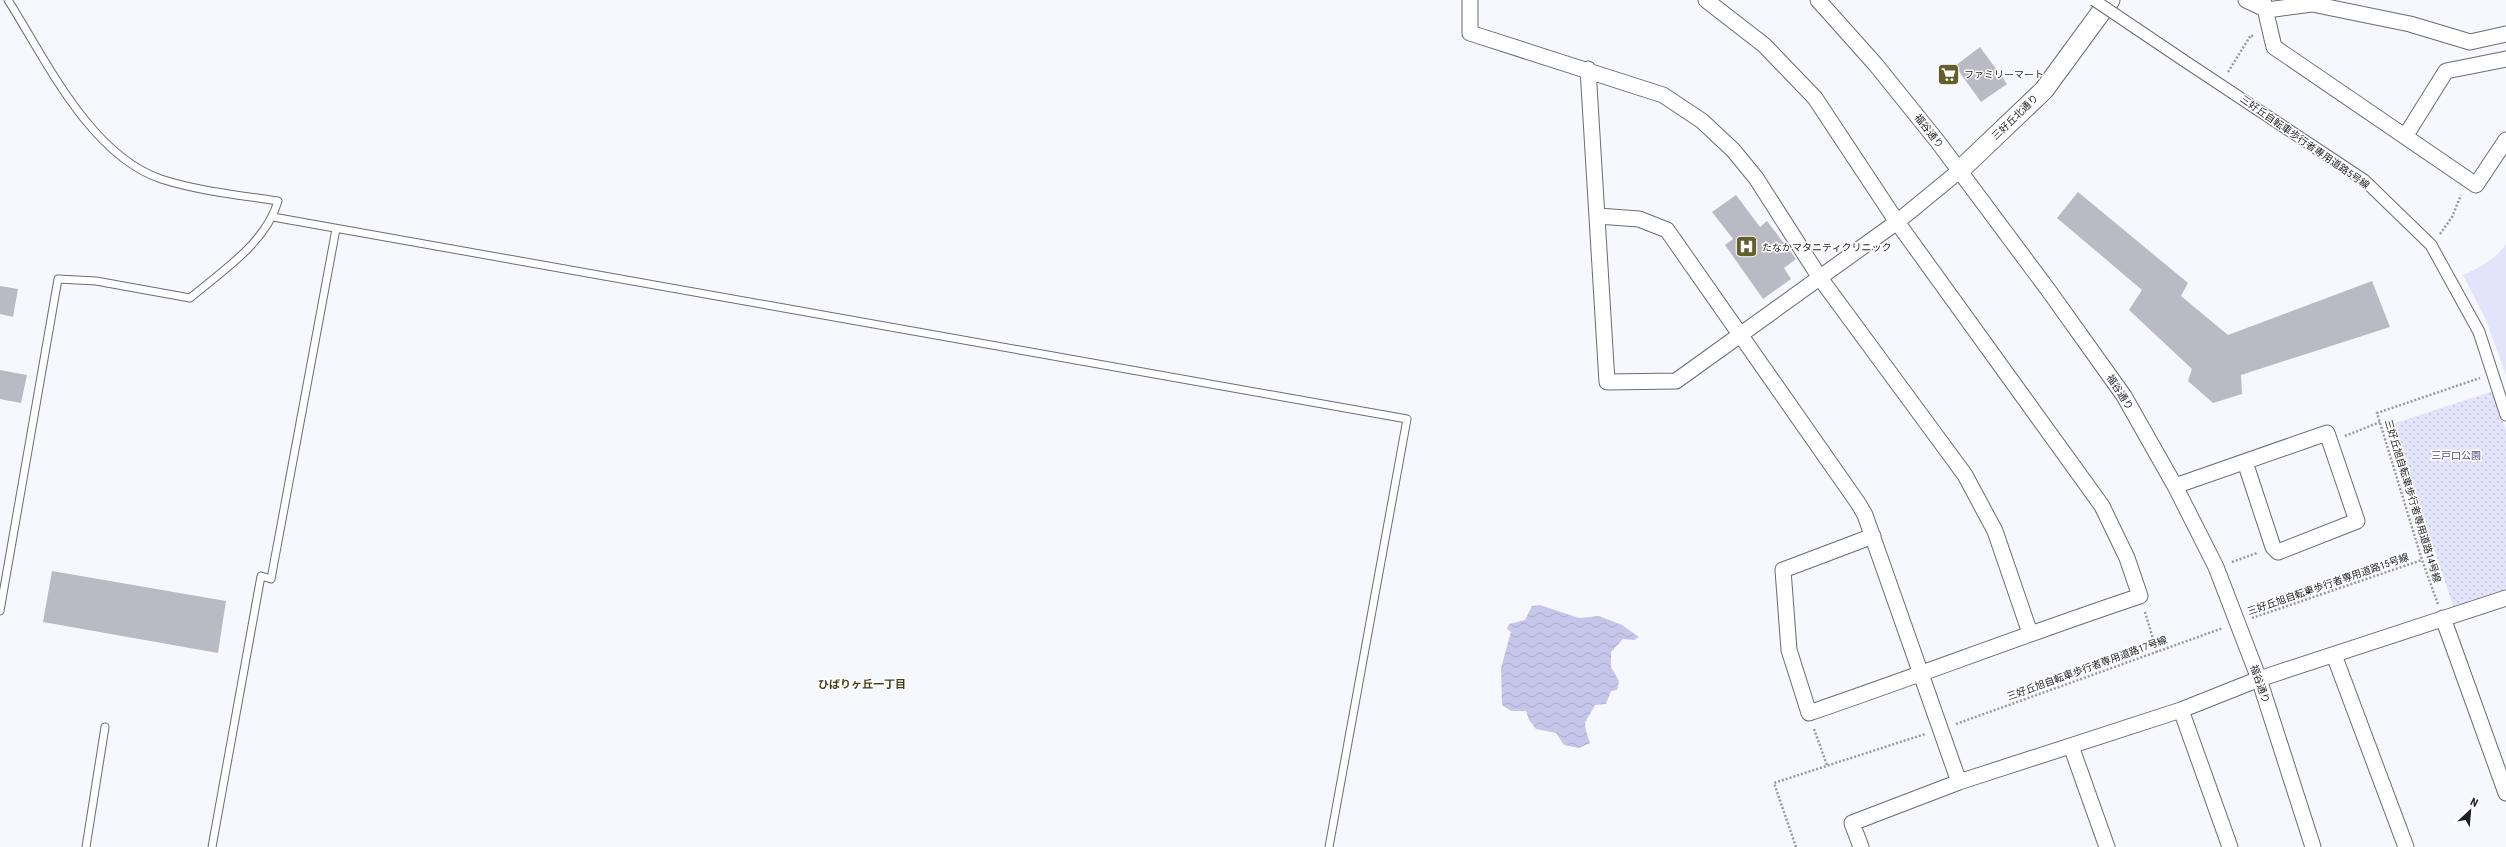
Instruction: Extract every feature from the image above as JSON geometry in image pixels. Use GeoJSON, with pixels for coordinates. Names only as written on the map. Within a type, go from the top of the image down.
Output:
{"type":"FeatureCollection","features":[{"type":"Feature","properties":{"kind":"street"},"geometry":{"type":"LineString","coordinates":[[1470,0],[1470,33],[1588,69],[1663,95],[1702,121],[1734,150],[1756,178],[1820,278],[1965,475],[1995,531],[2030,632]]}},
{"type":"Feature","properties":{"kind":"street"},"geometry":{"type":"LineString","coordinates":[[1706,0],[1764,45],[1815,98],[1897,222],[2102,506],[2127,558],[2140,596],[2030,632],[1920,675],[1809,713],[1789,650],[1783,570],[1873,536]]}},
{"type":"Feature","properties":{"kind":"street","name":"福谷通り"},"geometry":{"type":"LineString","coordinates":[[1818,0],[1876,65],[1938,142],[1958,172],[2049,291],[2124,396],[2175,486],[2216,567],[2259,679],[2313,847]]}},
{"type":"Feature","properties":{"kind":"street","name":"三好丘自転車歩行者専用道路5号線"},"geometry":{"type":"LineString","coordinates":[[2094,0],[2364,180],[2431,245],[2479,332],[2506,415]]}},
{"type":"Feature","properties":{"kind":"street","name":"三好丘北通り"},"geometry":{"type":"LineString","coordinates":[[1958,172],[2044,90],[2110,0]]}},
{"type":"Feature","properties":{"kind":"street"},"geometry":{"type":"LineString","coordinates":[[2246,0],[2265,5],[2311,2],[2410,24],[2470,42],[2506,34]]}},
{"type":"Feature","properties":{"kind":"street"},"geometry":{"type":"LineString","coordinates":[[2265,5],[2274,47],[2406,135],[2476,185],[2506,140]]}},
{"type":"Feature","properties":{"kind":"street"},"geometry":{"type":"LineString","coordinates":[[2406,135],[2446,71],[2506,59]]}},
{"type":"Feature","properties":{"kind":"street"},"geometry":{"type":"LineString","coordinates":[[1588,69],[1607,382],[1676,381],[1739,334],[1897,222],[1958,172]]}},
{"type":"Feature","properties":{"kind":"street"},"geometry":{"type":"LineString","coordinates":[[1598,216],[1639,219],[1667,230],[1858,503],[1865,515],[1873,536],[1920,675],[1941,729],[1959,782]]}},
{"type":"Feature","properties":{"kind":"street"},"geometry":{"type":"LineString","coordinates":[[2175,486],[2327,433],[2357,520],[2278,552],[2273,547],[2245,462]]}},
{"type":"Feature","properties":{"kind":"street"},"geometry":{"type":"LineString","coordinates":[[1861,847],[1852,823],[1959,782],[2181,710],[2259,679],[2506,598]]}},
{"type":"Feature","properties":{"kind":"street"},"geometry":{"type":"LineString","coordinates":[[2443,618],[2506,793]]}},
{"type":"Feature","properties":{"kind":"street"},"geometry":{"type":"LineString","coordinates":[[2334,655],[2406,847]]}},
{"type":"Feature","properties":{"kind":"street"},"geometry":{"type":"LineString","coordinates":[[2181,710],[2230,847]]}},
{"type":"Feature","properties":{"kind":"street"},"geometry":{"type":"LineString","coordinates":[[2071,746],[2104,846]]}},
{"type":"Feature","properties":{"kind":"lane"},"geometry":{"type":"LineString","coordinates":[[0,611],[1,597],[58,279],[96,281],[190,298],[256,241],[273,217],[278,201],[160,179],[131,165],[105,143],[80,114],[8,0]]}},
{"type":"Feature","properties":{"kind":"lane"},"geometry":{"type":"LineString","coordinates":[[273,217],[1407,419],[1329,847]]}},
{"type":"Feature","properties":{"kind":"lane"},"geometry":{"type":"LineString","coordinates":[[212,847],[261,576],[271,579],[336,229]]}},
{"type":"Feature","properties":{"kind":"lane"},"geometry":{"type":"LineString","coordinates":[[86,847],[105,727]]}},
{"type":"Feature","properties":{"kind":"path"},"geometry":{"type":"LineString","coordinates":[[2220,84],[2239,56]]}},
{"type":"Feature","properties":{"kind":"path"},"geometry":{"type":"LineString","coordinates":[[2431,245],[2452,217],[2469,180]]}},
{"type":"Feature","properties":{"kind":"path","name":"三好丘旭自転車歩行者専用道路14号線"},"geometry":{"type":"LineString","coordinates":[[2443,618],[2422,560],[2377,413],[2492,374]]}},
{"type":"Feature","properties":{"kind":"path"},"geometry":{"type":"LineString","coordinates":[[2331,442],[2380,422]]}},
{"type":"Feature","properties":{"kind":"path"},"geometry":{"type":"LineString","coordinates":[[2216,567],[2273,547]]}},
{"type":"Feature","properties":{"kind":"path","name":"三好丘旭自転車歩行者専用道路15号線"},"geometry":{"type":"LineString","coordinates":[[2238,622],[2422,560]]}},
{"type":"Feature","properties":{"kind":"path"},"geometry":{"type":"LineString","coordinates":[[2140,596],[2157,652]]}},
{"type":"Feature","properties":{"kind":"path","name":"三好丘旭自転車歩行者専用道路17号線"},"geometry":{"type":"LineString","coordinates":[[1796,847],[1774,783],[1941,729],[2238,622]]}},
{"type":"Feature","properties":{"kind":"path"},"geometry":{"type":"LineString","coordinates":[[1809,713],[1827,765]]}},
{"type":"Feature","properties":{"kind":"green space"},"geometry":{"type":"Polygon","coordinates":[[[2506,244],[2506,375],[2486,320],[2463,275],[2487,262],[2506,244]]]}},
{"type":"Feature","properties":{"kind":"green space","name":"三戸口公園"},"geometry":{"type":"Polygon","coordinates":[[[2493,391],[2506,431],[2506,595],[2455,612],[2393,424],[2493,391]]]}},
{"type":"Feature","properties":{"kind":"water"},"geometry":{"type":"Polygon","coordinates":[[[1540,605],[1579,618],[1599,616],[1622,625],[1639,637],[1634,640],[1623,639],[1611,652],[1611,667],[1619,681],[1617,690],[1611,691],[1606,704],[1595,705],[1585,723],[1590,743],[1579,748],[1564,745],[1556,733],[1536,729],[1529,720],[1526,711],[1511,711],[1502,705],[1501,668],[1511,632],[1507,629],[1509,624],[1525,620],[1532,606],[1540,605]]]}},
{"type":"Feature","properties":{"kind":"building"},"geometry":{"type":"Polygon","coordinates":[[[1980,47],[2007,84],[1981,102],[1955,66],[1980,47]]]}},
{"type":"Feature","properties":{"kind":"building"},"geometry":{"type":"Polygon","coordinates":[[[2078,192],[2188,283],[2181,296],[2228,335],[2372,281],[2390,327],[2241,375],[2242,394],[2213,403],[2188,381],[2192,369],[2129,310],[2142,290],[2057,218],[2078,192]]]}},
{"type":"Feature","properties":{"kind":"building"},"geometry":{"type":"Polygon","coordinates":[[[1736,195],[1760,227],[1767,221],[1796,259],[1784,268],[1791,279],[1763,299],[1725,245],[1733,239],[1712,212],[1736,195]]]}},
{"type":"Feature","properties":{"kind":"building"},"geometry":{"type":"Polygon","coordinates":[[[0,286],[18,289],[13,317],[0,314],[0,286]]]}},
{"type":"Feature","properties":{"kind":"building"},"geometry":{"type":"Polygon","coordinates":[[[0,370],[27,375],[21,403],[0,399],[0,370]]]}},
{"type":"Feature","properties":{"kind":"building"},"geometry":{"type":"Polygon","coordinates":[[[52,571],[226,601],[218,653],[43,622],[52,571]]]}},
{"type":"Feature","properties":{"kind":"place","name":"ファミリーマート"},"geometry":{"type":"Point","coordinates":[1948,74]}},
{"type":"Feature","properties":{"kind":"place","name":"たなかマタニティクリニック"},"geometry":{"type":"Point","coordinates":[1747,247]}},
{"type":"Feature","properties":{"kind":"district","name":"ひばりヶ丘一丁目"},"geometry":{"type":"Point","coordinates":[862,684]}}]}
